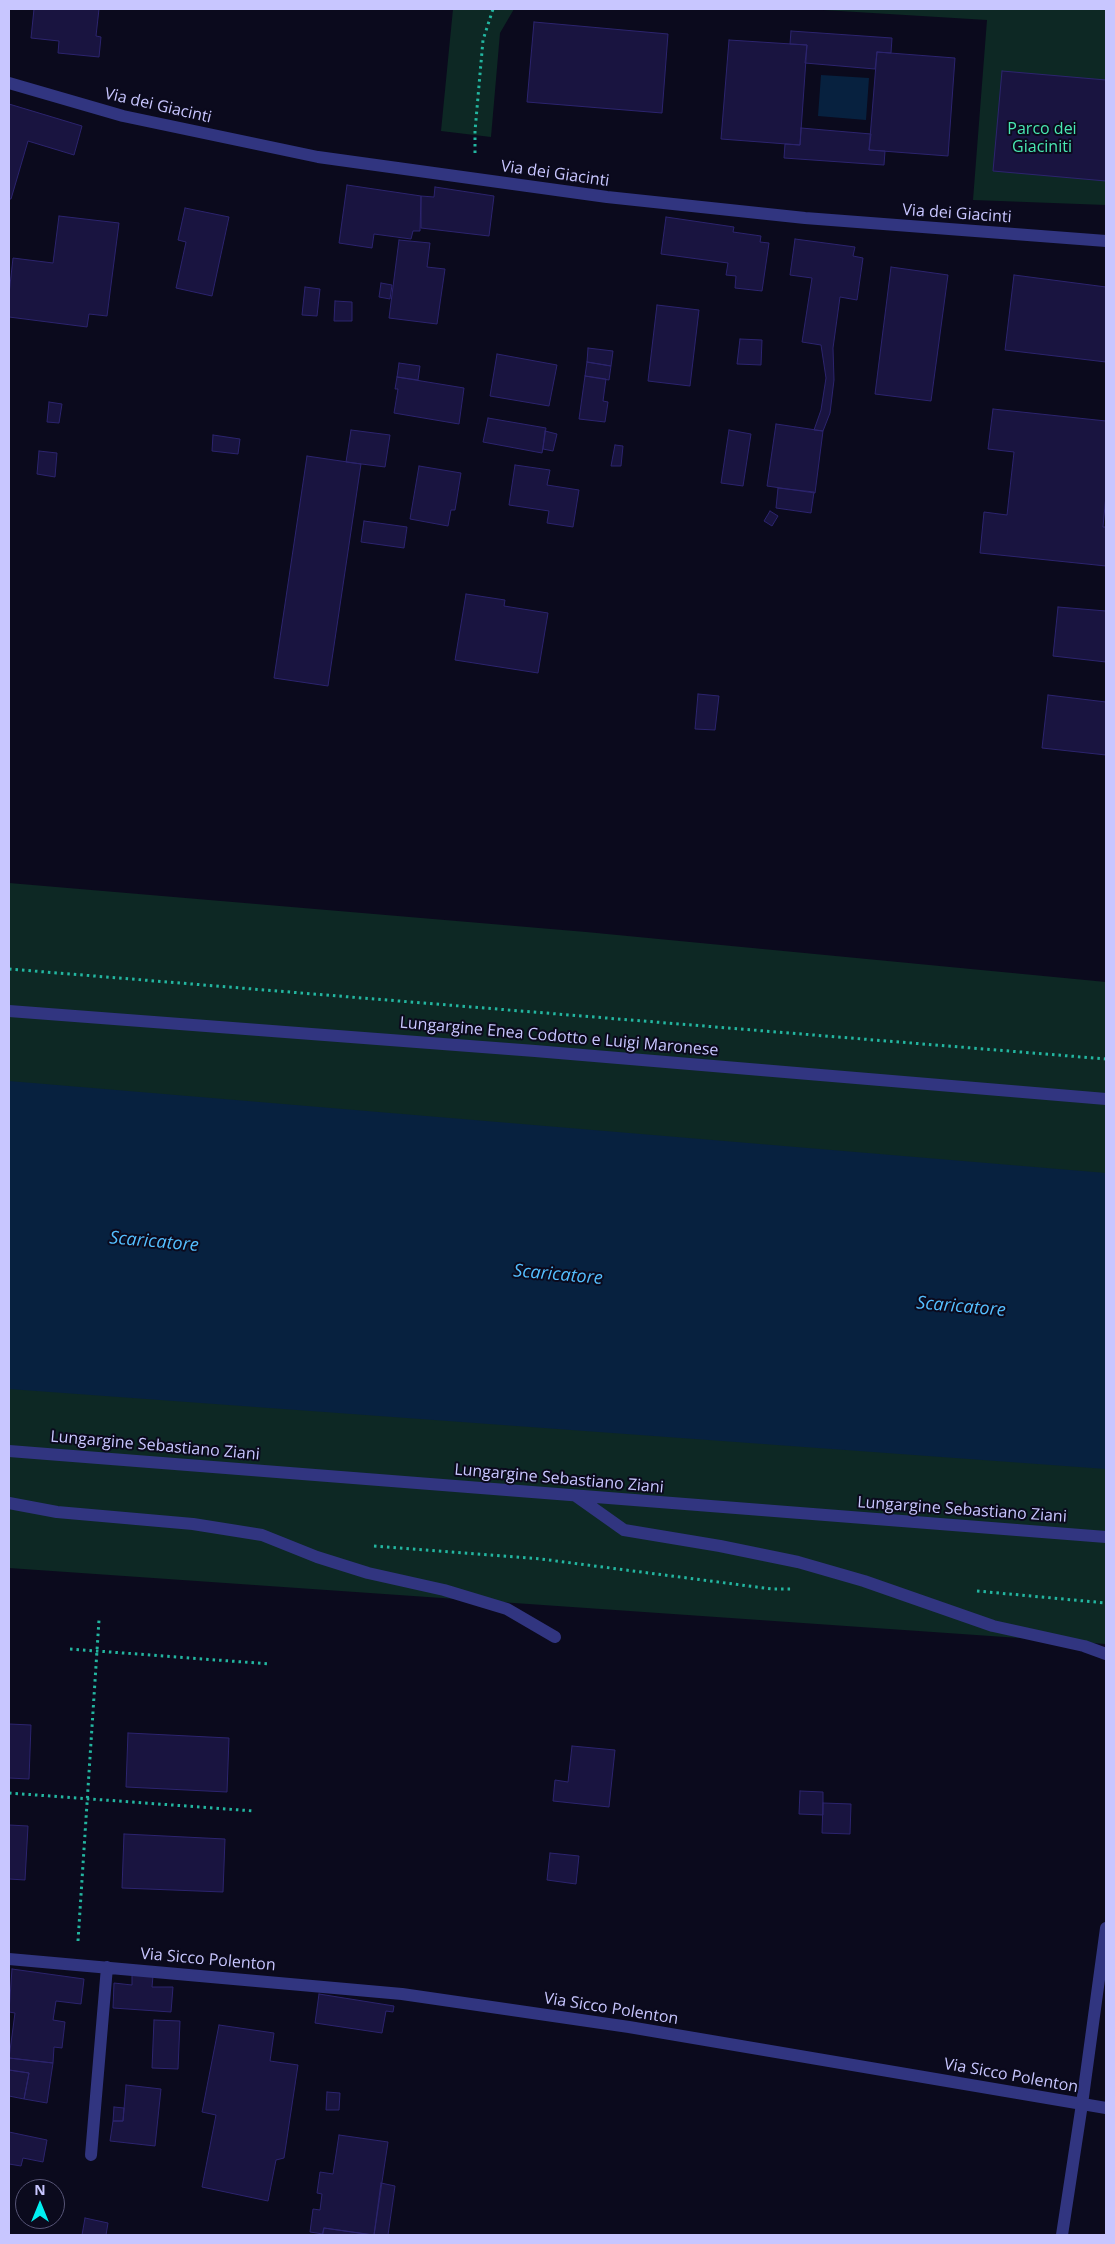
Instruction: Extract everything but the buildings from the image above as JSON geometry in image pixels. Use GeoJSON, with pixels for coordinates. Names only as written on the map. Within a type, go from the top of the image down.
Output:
{"type":"FeatureCollection","features":[{"type":"Feature","properties":{"kind":"street","name":"Via dei Giacinti"},"geometry":{"type":"LineString","coordinates":[[9,83],[123,116],[300,153],[475,179],[607,198],[805,218],[1106,241]]}},
{"type":"Feature","properties":{"kind":"street","name":"Lungargine Enea Codotto e Luigi Maronese"},"geometry":{"type":"LineString","coordinates":[[9,1011],[535,1051],[1106,1099]]}},
{"type":"Feature","properties":{"kind":"street","name":"Lungargine Sebastiano Ziani"},"geometry":{"type":"LineString","coordinates":[[9,1451],[1106,1537]]}},
{"type":"Feature","properties":{"kind":"street"},"geometry":{"type":"LineString","coordinates":[[576,1496],[624,1530],[720,1546],[798,1562],[864,1580],[993,1626],[1084,1646],[1106,1654]]}},
{"type":"Feature","properties":{"kind":"street"},"geometry":{"type":"LineString","coordinates":[[9,1503],[57,1512],[193,1524],[262,1535],[317,1557],[368,1573],[444,1590],[507,1609],[555,1637]]}},
{"type":"Feature","properties":{"kind":"street"},"geometry":{"type":"LineString","coordinates":[[1062,2235],[1106,1928]]}},
{"type":"Feature","properties":{"kind":"street","name":"Via Sicco Polenton"},"geometry":{"type":"LineString","coordinates":[[9,1959],[402,1994],[629,2027],[1106,2108]]}},
{"type":"Feature","properties":{"kind":"street"},"geometry":{"type":"LineString","coordinates":[[92,2155],[108,1967]]}},
{"type":"Feature","properties":{"kind":"path"},"geometry":{"type":"LineString","coordinates":[[475,179],[475,131],[483,40],[493,9]]}},
{"type":"Feature","properties":{"kind":"path"},"geometry":{"type":"LineString","coordinates":[[9,969],[93,974],[1106,1058]]}},
{"type":"Feature","properties":{"kind":"path"},"geometry":{"type":"LineString","coordinates":[[366,1545],[541,1559],[772,1589],[801,1589]]}},
{"type":"Feature","properties":{"kind":"path"},"geometry":{"type":"LineString","coordinates":[[969,1591],[1106,1603]]}},
{"type":"Feature","properties":{"kind":"path"},"geometry":{"type":"LineString","coordinates":[[77,1964],[99,1620]]}},
{"type":"Feature","properties":{"kind":"path"},"geometry":{"type":"LineString","coordinates":[[70,1649],[270,1664]]}},
{"type":"Feature","properties":{"kind":"path"},"geometry":{"type":"LineString","coordinates":[[9,1793],[254,1810]]}},
{"type":"Feature","properties":{"kind":"green space"},"geometry":{"type":"Polygon","coordinates":[[[453,9],[514,9],[500,33],[491,137],[441,131],[453,9]]]}},
{"type":"Feature","properties":{"kind":"green space","name":"Parco dei Giaciniti"},"geometry":{"type":"Polygon","coordinates":[[[807,9],[1106,9],[1106,205],[973,200],[987,20],[807,9]]]}},
{"type":"Feature","properties":{"kind":"green space"},"geometry":{"type":"Polygon","coordinates":[[[9,883],[586,932],[1106,982],[1106,1644],[9,1568],[9,883]]]}},
{"type":"Feature","properties":{"kind":"water"},"geometry":{"type":"Polygon","coordinates":[[[821,75],[869,78],[866,120],[818,116],[821,75]]]}},
{"type":"Feature","properties":{"kind":"water","name":"Scaricatore"},"geometry":{"type":"Polygon","coordinates":[[[9,1081],[1106,1173],[1106,1469],[9,1389],[9,1081]]]}}]}
